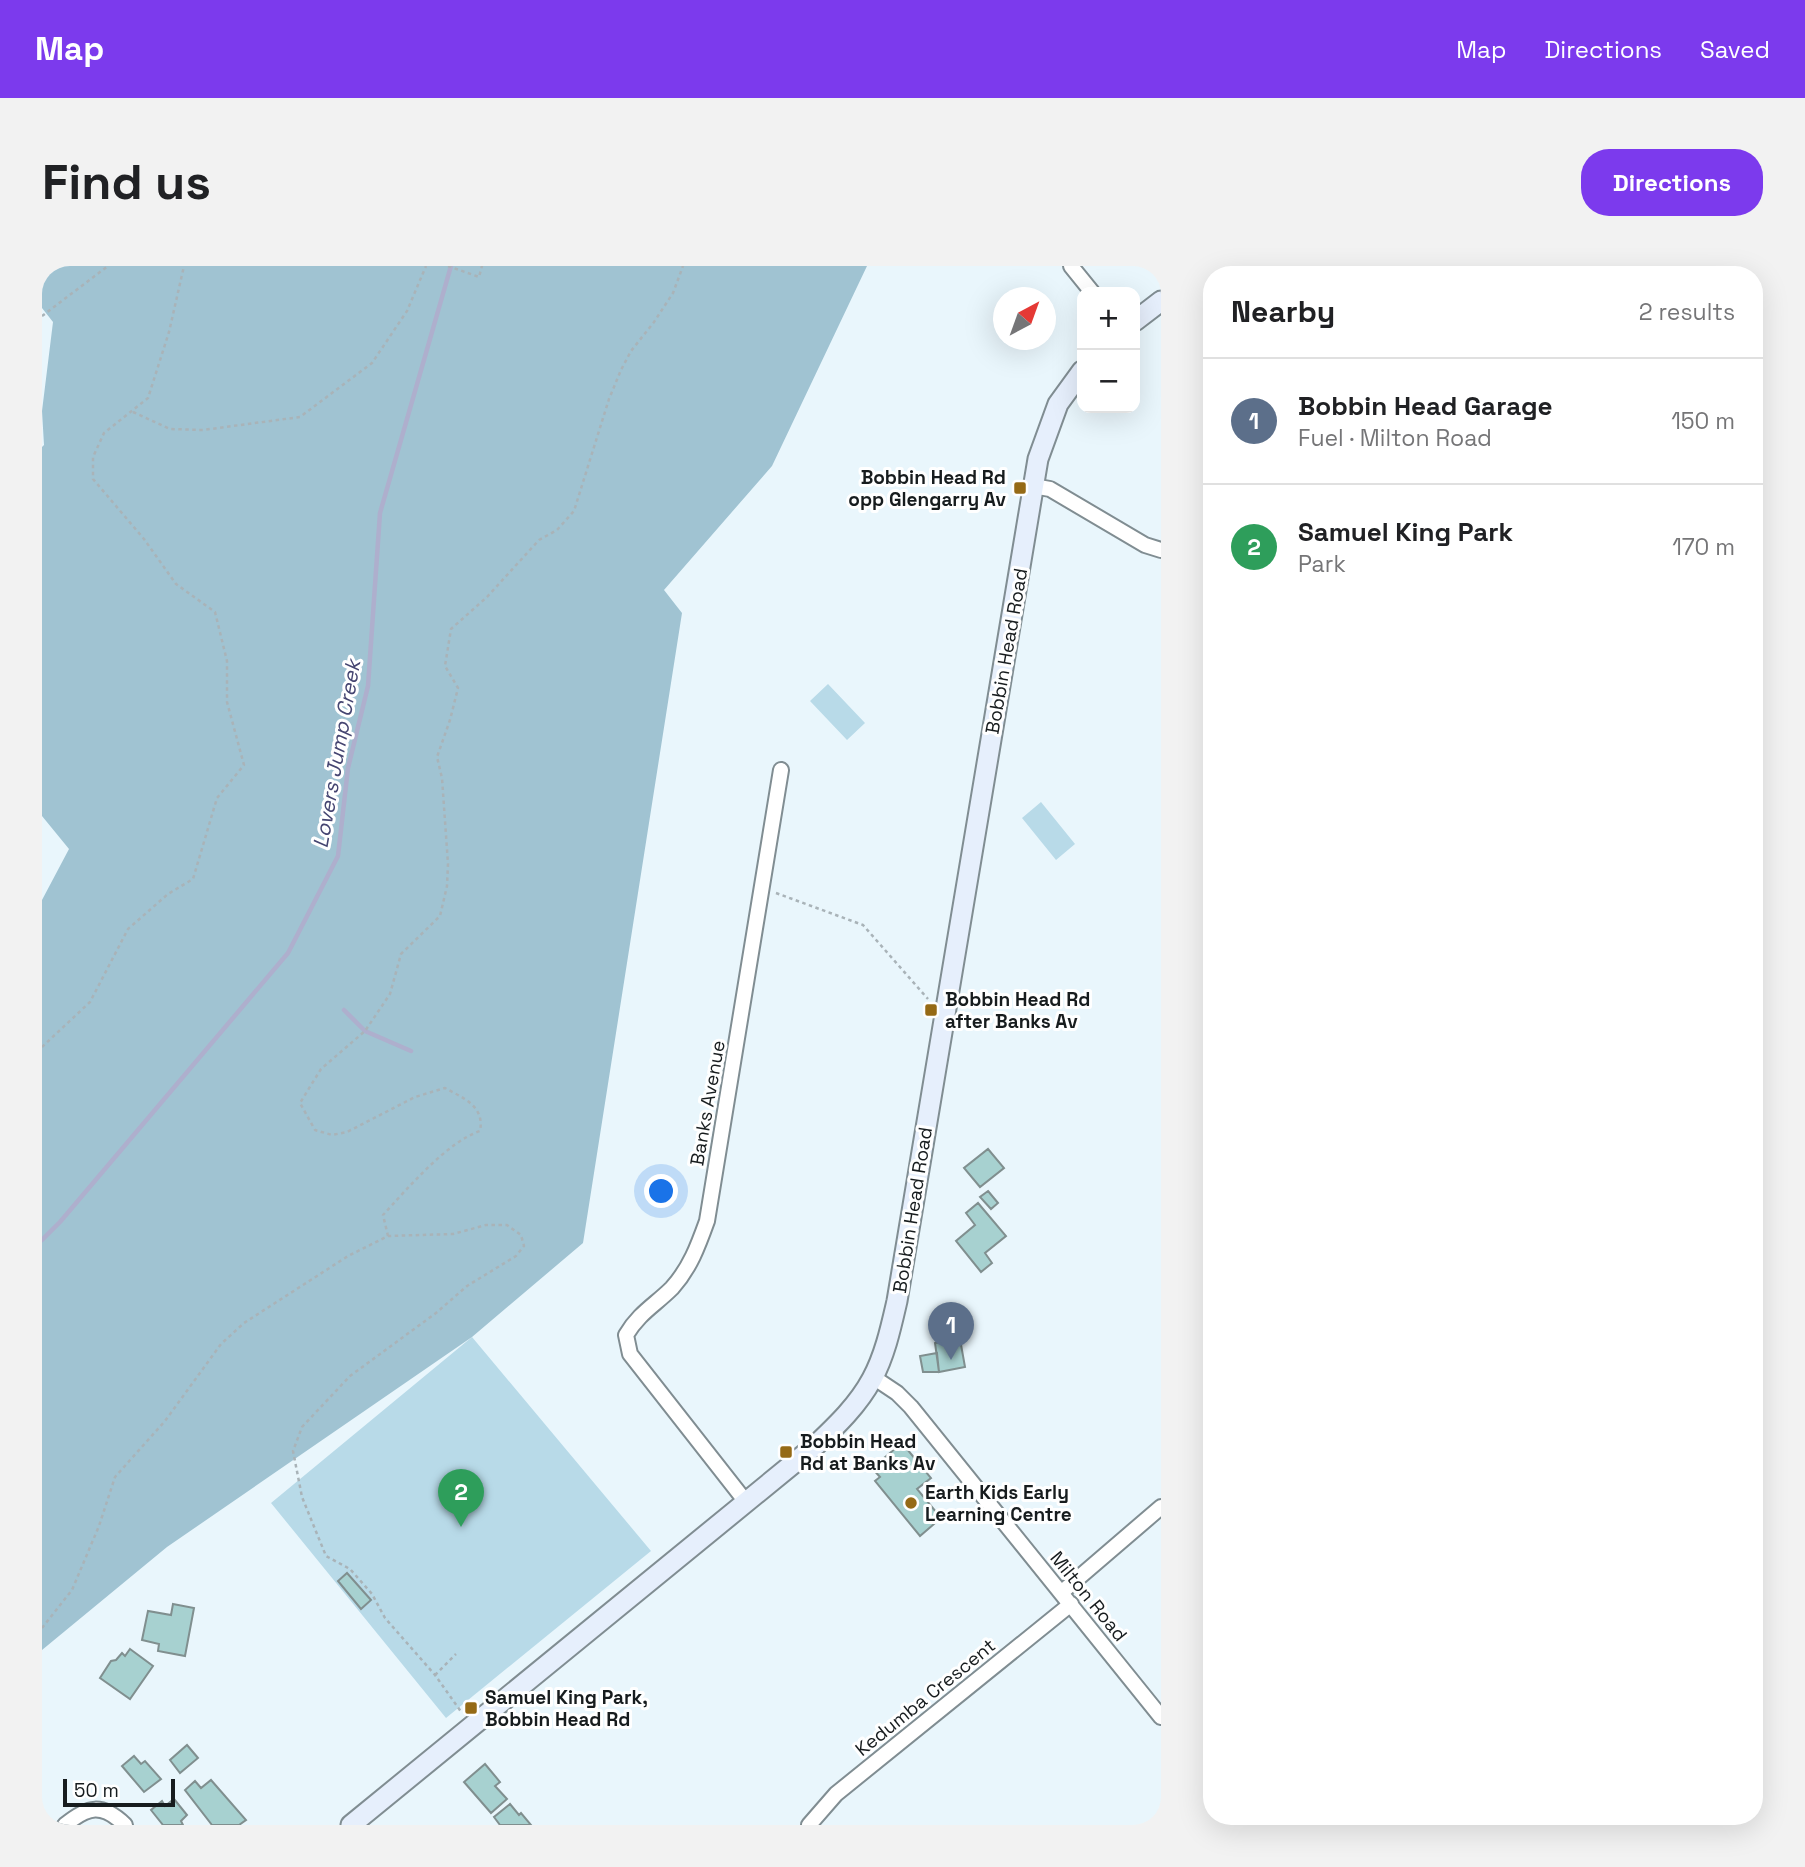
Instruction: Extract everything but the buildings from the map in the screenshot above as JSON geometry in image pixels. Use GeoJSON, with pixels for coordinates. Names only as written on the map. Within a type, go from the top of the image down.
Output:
{"type":"FeatureCollection","features":[{"type":"Feature","properties":{"kind":"main road"},"geometry":{"type":"LineString","coordinates":[[1140,317],[1161,300]]}},
{"type":"Feature","properties":{"kind":"main road","name":"Bobbin Head Road"},"geometry":{"type":"LineString","coordinates":[[351,1825],[840,1422],[857,1403],[873,1377],[888,1337],[897,1301],[1040,451],[1058,404],[1077,378]]}},
{"type":"Feature","properties":{"kind":"street"},"geometry":{"type":"LineString","coordinates":[[1071,266],[1088,287]]}},
{"type":"Feature","properties":{"kind":"street"},"geometry":{"type":"LineString","coordinates":[[1033,486],[1051,489],[1144,545],[1161,550]]}},
{"type":"Feature","properties":{"kind":"street","name":"Banks Avenue"},"geometry":{"type":"LineString","coordinates":[[746,1502],[630,1354],[626,1335],[636,1318],[672,1287],[694,1258],[707,1221],[781,770]]}},
{"type":"Feature","properties":{"kind":"street","name":"Milton Road"},"geometry":{"type":"LineString","coordinates":[[873,1377],[911,1406],[1161,1717]]}},
{"type":"Feature","properties":{"kind":"street","name":"Kedumba Crescent"},"geometry":{"type":"LineString","coordinates":[[809,1825],[836,1794],[1066,1598],[1161,1507]]}},
{"type":"Feature","properties":{"kind":"street"},"geometry":{"type":"LineString","coordinates":[[65,1825],[88,1809],[102,1810],[114,1815],[125,1825]]}},
{"type":"Feature","properties":{"kind":"path"},"geometry":{"type":"LineString","coordinates":[[42,316],[108,266]]}},
{"type":"Feature","properties":{"kind":"path"},"geometry":{"type":"LineString","coordinates":[[42,1047],[90,1002],[128,929],[168,894],[193,879],[218,798],[244,765],[227,702],[227,661],[215,612],[176,584],[144,539],[93,479],[93,457],[104,433],[148,398],[169,332],[184,266]]}},
{"type":"Feature","properties":{"kind":"path"},"geometry":{"type":"LineString","coordinates":[[133,412],[170,429],[203,430],[300,417],[372,363],[407,311],[426,266]]}},
{"type":"Feature","properties":{"kind":"path"},"geometry":{"type":"LineString","coordinates":[[448,266],[479,277],[482,266]]}},
{"type":"Feature","properties":{"kind":"path"},"geometry":{"type":"LineString","coordinates":[[388,1236],[383,1215],[456,1142],[480,1130],[482,1122],[474,1104],[445,1088],[415,1097],[347,1132],[332,1135],[315,1130],[300,1103],[321,1069],[365,1031],[390,994],[401,954],[440,916],[447,886],[448,864],[442,778],[437,757],[458,688],[446,666],[451,629],[487,597],[539,540],[557,530],[574,511],[608,399],[631,351],[673,293],[683,266]]}},
{"type":"Feature","properties":{"kind":"path"},"geometry":{"type":"LineString","coordinates":[[763,888],[863,925],[928,999]]}},
{"type":"Feature","properties":{"kind":"path"},"geometry":{"type":"LineString","coordinates":[[42,1628],[72,1591],[99,1526],[115,1477],[165,1421],[221,1344],[244,1323],[348,1256],[388,1236],[453,1234],[485,1225],[507,1225],[521,1235],[524,1245],[516,1256],[467,1286],[436,1313],[350,1376],[302,1427],[293,1451],[302,1497],[326,1556],[351,1569],[372,1594],[385,1618],[435,1675],[473,1726]]}},
{"type":"Feature","properties":{"kind":"path"},"geometry":{"type":"LineString","coordinates":[[435,1675],[456,1654]]}},
{"type":"Feature","properties":{"kind":"shaded area"},"geometry":{"type":"Polygon","coordinates":[[[42,266],[867,266],[772,466],[664,590],[682,613],[583,1243],[472,1337],[167,1547],[42,1650],[42,900],[69,849],[42,816],[42,411],[53,322],[42,308],[42,266]]]}},
{"type":"Feature","properties":{"kind":"shaded area"},"geometry":{"type":"Polygon","coordinates":[[[828,684],[865,723],[847,740],[810,701],[828,684]]]}},
{"type":"Feature","properties":{"kind":"shaded area"},"geometry":{"type":"Polygon","coordinates":[[[1041,802],[1075,844],[1056,860],[1022,818],[1041,802]]]}},
{"type":"Feature","properties":{"kind":"shaded area"},"geometry":{"type":"Polygon","coordinates":[[[472,1337],[651,1551],[446,1718],[271,1503],[472,1337]]]}},
{"type":"Feature","properties":{"kind":"waterway","name":"Lovers Jump Creek"},"geometry":{"type":"LineString","coordinates":[[42,1240],[288,953],[338,856],[348,768],[368,686],[380,513],[451,266]]}},
{"type":"Feature","properties":{"kind":"waterway"},"geometry":{"type":"LineString","coordinates":[[344,1010],[365,1031],[411,1051]]}},
{"type":"Feature","properties":{"kind":"place","name":"Bobbin Head Rd opp Glengarry Av"},"geometry":{"type":"Point","coordinates":[1020,488]}},
{"type":"Feature","properties":{"kind":"place","name":"Bobbin Head Rd after Banks Av"},"geometry":{"type":"Point","coordinates":[931,1010]}},
{"type":"Feature","properties":{"kind":"place","name":"Bobbin Head Garage"},"geometry":{"type":"Point","coordinates":[951,1360]}},
{"type":"Feature","properties":{"kind":"place","name":"Bobbin Head Rd at Banks Av"},"geometry":{"type":"Point","coordinates":[786,1452]}},
{"type":"Feature","properties":{"kind":"place","name":"Earth Kids Early Learning Centre"},"geometry":{"type":"Point","coordinates":[911,1503]}},
{"type":"Feature","properties":{"kind":"place","name":"Samuel King Park"},"geometry":{"type":"Point","coordinates":[461,1527]}},
{"type":"Feature","properties":{"kind":"place","name":"Samuel King Park, Bobbin Head Rd"},"geometry":{"type":"Point","coordinates":[471,1708]}}]}
